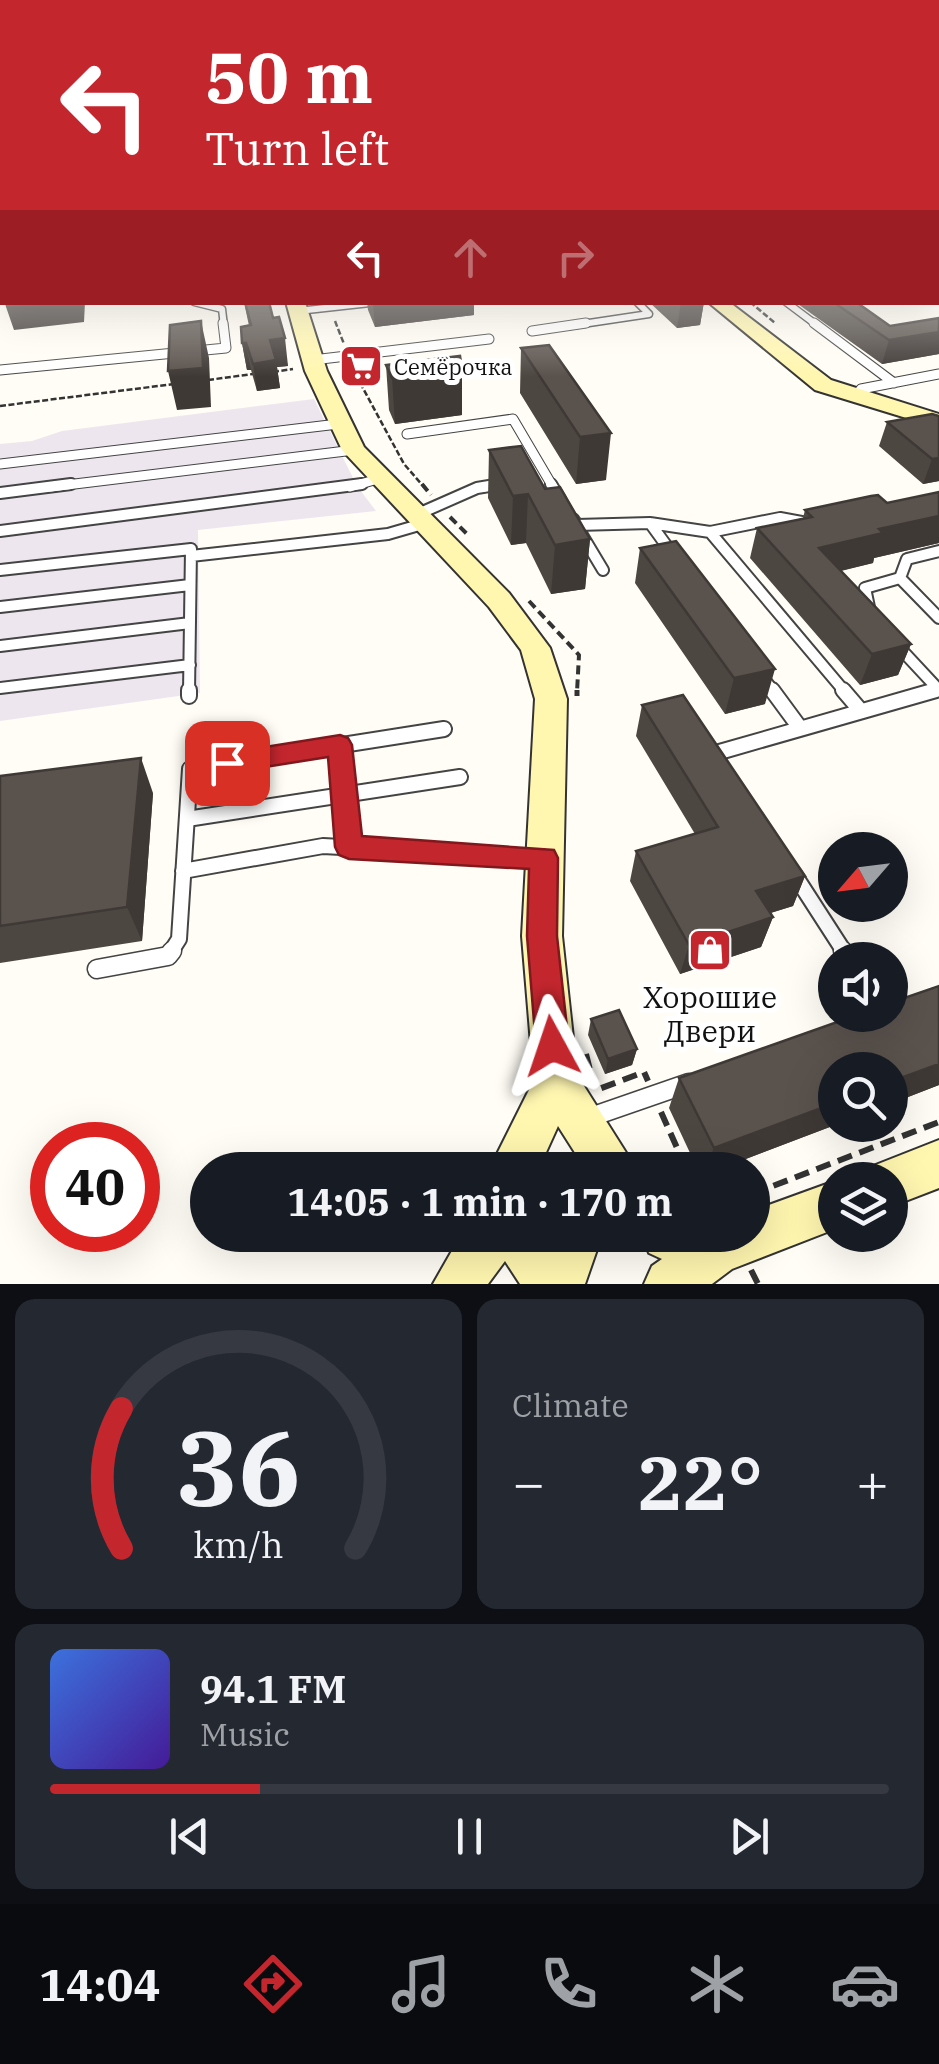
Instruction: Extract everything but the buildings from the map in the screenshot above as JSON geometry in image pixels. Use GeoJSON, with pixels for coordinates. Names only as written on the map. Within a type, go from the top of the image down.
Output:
{"type":"FeatureCollection","features":[{"type":"Feature","properties":{"kind":"street"},"geometry":{"type":"LineString","coordinates":[[721,305],[807,375],[896,415],[939,421]]}},
{"type":"Feature","properties":{"kind":"street"},"geometry":{"type":"LineString","coordinates":[[297,307],[338,424],[354,450],[381,478],[428,514],[514,600],[535,648],[551,699],[542,936],[578,1081],[607,1152]]}},
{"type":"Feature","properties":{"kind":"street"},"geometry":{"type":"LineString","coordinates":[[526,1152],[578,1081]]}},
{"type":"Feature","properties":{"kind":"street"},"geometry":{"type":"LineString","coordinates":[[578,1081],[581,1152]]}},
{"type":"Feature","properties":{"kind":"street"},"geometry":{"type":"LineString","coordinates":[[908,1177],[939,1164]]}},
{"type":"Feature","properties":{"kind":"street"},"geometry":{"type":"LineString","coordinates":[[770,1223],[818,1210]]}},
{"type":"Feature","properties":{"kind":"street"},"geometry":{"type":"LineString","coordinates":[[457,1284],[473,1252]]}},
{"type":"Feature","properties":{"kind":"street"},"geometry":{"type":"LineString","coordinates":[[457,1284],[479,1252]]}},
{"type":"Feature","properties":{"kind":"street"},"geometry":{"type":"LineString","coordinates":[[526,1252],[540,1270],[559,1284],[574,1252]]}},
{"type":"Feature","properties":{"kind":"lane"},"geometry":{"type":"LineString","coordinates":[[0,370],[226,348],[222,309],[206,305]]}},
{"type":"Feature","properties":{"kind":"lane"},"geometry":{"type":"LineString","coordinates":[[297,307],[356,305]]}},
{"type":"Feature","properties":{"kind":"lane"},"geometry":{"type":"LineString","coordinates":[[532,331],[649,314],[640,305]]}},
{"type":"Feature","properties":{"kind":"lane"},"geometry":{"type":"LineString","coordinates":[[790,305],[894,383]]}},
{"type":"Feature","properties":{"kind":"lane"},"geometry":{"type":"LineString","coordinates":[[315,366],[349,356],[489,338]]}},
{"type":"Feature","properties":{"kind":"lane"},"geometry":{"type":"LineString","coordinates":[[855,397],[861,389],[939,374]]}},
{"type":"Feature","properties":{"kind":"lane"},"geometry":{"type":"LineString","coordinates":[[407,434],[513,420],[603,570]]}},
{"type":"Feature","properties":{"kind":"lane"},"geometry":{"type":"LineString","coordinates":[[0,464],[338,424]]}},
{"type":"Feature","properties":{"kind":"lane"},"geometry":{"type":"LineString","coordinates":[[0,494],[354,450]]}},
{"type":"Feature","properties":{"kind":"lane"},"geometry":{"type":"LineString","coordinates":[[529,479],[547,476]]}},
{"type":"Feature","properties":{"kind":"lane"},"geometry":{"type":"LineString","coordinates":[[0,531],[357,486],[381,478]]}},
{"type":"Feature","properties":{"kind":"lane"},"geometry":{"type":"LineString","coordinates":[[190,556],[388,534],[477,488],[512,482]]}},
{"type":"Feature","properties":{"kind":"lane"},"geometry":{"type":"LineString","coordinates":[[577,525],[650,523],[710,532],[780,518],[816,525]]}},
{"type":"Feature","properties":{"kind":"lane"},"geometry":{"type":"LineString","coordinates":[[650,523],[685,571]]}},
{"type":"Feature","properties":{"kind":"lane"},"geometry":{"type":"LineString","coordinates":[[710,532],[860,711]]}},
{"type":"Feature","properties":{"kind":"lane"},"geometry":{"type":"LineString","coordinates":[[0,570],[191,549],[190,696]]}},
{"type":"Feature","properties":{"kind":"lane"},"geometry":{"type":"LineString","coordinates":[[900,578],[907,559],[939,551]]}},
{"type":"Feature","properties":{"kind":"lane"},"geometry":{"type":"LineString","coordinates":[[900,578],[939,618]]}},
{"type":"Feature","properties":{"kind":"lane"},"geometry":{"type":"LineString","coordinates":[[871,618],[865,588],[900,578]]}},
{"type":"Feature","properties":{"kind":"lane"},"geometry":{"type":"LineString","coordinates":[[0,608],[190,585]]}},
{"type":"Feature","properties":{"kind":"lane"},"geometry":{"type":"LineString","coordinates":[[924,603],[939,599]]}},
{"type":"Feature","properties":{"kind":"lane"},"geometry":{"type":"LineString","coordinates":[[0,646],[190,623]]}},
{"type":"Feature","properties":{"kind":"lane"},"geometry":{"type":"LineString","coordinates":[[726,769],[716,753],[938,689],[885,632]]}},
{"type":"Feature","properties":{"kind":"lane"},"geometry":{"type":"LineString","coordinates":[[0,688],[190,665]]}},
{"type":"Feature","properties":{"kind":"lane"},"geometry":{"type":"LineString","coordinates":[[754,665],[800,728]]}},
{"type":"Feature","properties":{"kind":"lane"},"geometry":{"type":"LineString","coordinates":[[97,969],[168,956],[179,938],[190,769],[444,729]]}},
{"type":"Feature","properties":{"kind":"lane"},"geometry":{"type":"LineString","coordinates":[[340,745],[349,847]]}},
{"type":"Feature","properties":{"kind":"lane"},"geometry":{"type":"LineString","coordinates":[[187,819],[460,777]]}},
{"type":"Feature","properties":{"kind":"lane"},"geometry":{"type":"LineString","coordinates":[[184,872],[323,846],[544,858]]}},
{"type":"Feature","properties":{"kind":"lane"},"geometry":{"type":"LineString","coordinates":[[787,864],[837,942]]}},
{"type":"Feature","properties":{"kind":"lane"},"geometry":{"type":"LineString","coordinates":[[578,1081],[707,1077]]}},
{"type":"Feature","properties":{"kind":"path"},"geometry":{"type":"LineString","coordinates":[[754,305],[777,324]]}},
{"type":"Feature","properties":{"kind":"path"},"geometry":{"type":"LineString","coordinates":[[340,307],[334,320],[362,392],[428,514],[478,546]]}},
{"type":"Feature","properties":{"kind":"path"},"geometry":{"type":"LineString","coordinates":[[197,381],[295,369],[296,374],[315,366]]}},
{"type":"Feature","properties":{"kind":"path"},"geometry":{"type":"LineString","coordinates":[[0,406],[177,384]]}},
{"type":"Feature","properties":{"kind":"path"},"geometry":{"type":"LineString","coordinates":[[514,600],[579,655],[576,714]]}},
{"type":"Feature","properties":{"kind":"path"},"geometry":{"type":"LineString","coordinates":[[770,1187],[939,1122]]}},
{"type":"Feature","properties":{"kind":"shaded area"},"geometry":{"type":"Polygon","coordinates":[[[314,399],[357,486],[376,511],[198,530],[200,693],[0,721],[0,444],[32,441],[62,431],[314,399]]]}},
{"type":"Feature","properties":{"kind":"place","name":"Семёрочка"},"geometry":{"type":"Point","coordinates":[361,366]}},
{"type":"Feature","properties":{"kind":"place","name":"Хорошие Двери"},"geometry":{"type":"Point","coordinates":[710,950]}},
{"type":"Feature","properties":{"kind":"route"},"geometry":{"type":"LineString","coordinates":[[227,763],[340,745],[349,847],[544,858],[542,936],[552,1046]]}}]}
